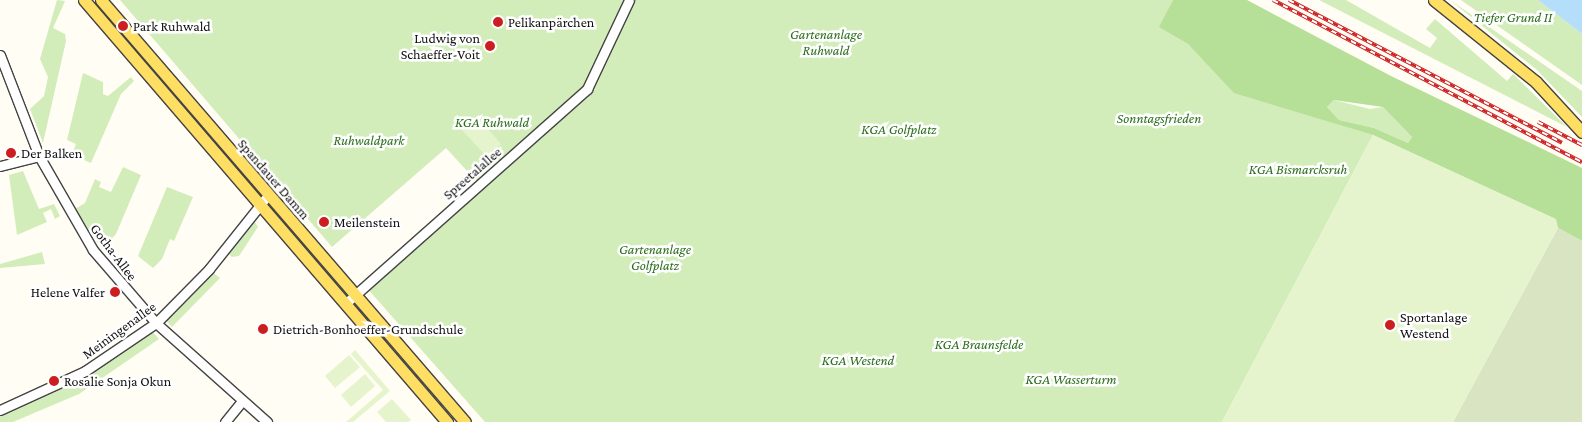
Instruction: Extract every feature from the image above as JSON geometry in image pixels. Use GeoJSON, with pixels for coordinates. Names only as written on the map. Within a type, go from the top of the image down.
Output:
{"type":"FeatureCollection","features":[{"type":"Feature","properties":{"kind":"main road","name":"Spandauer Damm"},"geometry":{"type":"LineString","coordinates":[[84,0],[445,421]]}},
{"type":"Feature","properties":{"kind":"main road","name":"Spandauer Damm"},"geometry":{"type":"LineString","coordinates":[[100,0],[465,422]]}},
{"type":"Feature","properties":{"kind":"main road"},"geometry":{"type":"LineString","coordinates":[[1434,0],[1536,82],[1582,132]]}},
{"type":"Feature","properties":{"kind":"street","name":"Spreetalallee"},"geometry":{"type":"LineString","coordinates":[[345,304],[587,89],[629,0]]}},
{"type":"Feature","properties":{"kind":"street","name":"Gotha-Allee"},"geometry":{"type":"LineString","coordinates":[[0,55],[39,156],[93,250],[156,323],[241,402],[267,422]]}},
{"type":"Feature","properties":{"kind":"street"},"geometry":{"type":"LineString","coordinates":[[0,166],[39,156]]}},
{"type":"Feature","properties":{"kind":"street","name":"Meiningenallee"},"geometry":{"type":"LineString","coordinates":[[0,410],[86,372],[156,323],[209,269],[259,203],[268,195]]}},
{"type":"Feature","properties":{"kind":"street"},"geometry":{"type":"LineString","coordinates":[[225,422],[241,402]]}},
{"type":"Feature","properties":{"kind":"street"},"geometry":{"type":"LineString","coordinates":[[445,421],[455,411]]}},
{"type":"Feature","properties":{"kind":"green space"},"geometry":{"type":"Polygon","coordinates":[[[57,0],[65,1],[53,28],[65,34],[66,41],[43,143],[30,109],[44,96],[48,77],[40,59],[57,0]]]}},
{"type":"Feature","properties":{"kind":"green space"},"geometry":{"type":"Polygon","coordinates":[[[120,0],[1173,0],[1160,27],[1188,44],[1239,93],[1373,135],[1222,422],[485,422],[366,287],[479,184],[446,148],[332,247],[120,0]]]}},
{"type":"Feature","properties":{"kind":"green space"},"geometry":{"type":"Polygon","coordinates":[[[1173,0],[1247,0],[1391,76],[1582,168],[1582,241],[1558,228],[1555,219],[1373,135],[1234,93],[1188,44],[1159,27],[1173,0]],[[1334,100],[1327,107],[1339,120],[1374,128],[1408,143],[1412,137],[1383,107],[1334,100]]]}},
{"type":"Feature","properties":{"kind":"green space"},"geometry":{"type":"Polygon","coordinates":[[[1319,0],[1346,0],[1430,48],[1437,38],[1426,29],[1435,19],[1507,81],[1513,74],[1567,127],[1319,0]]]}},
{"type":"Feature","properties":{"kind":"green space"},"geometry":{"type":"Polygon","coordinates":[[[1450,0],[1582,91],[1582,117],[1537,70],[1450,0]]]}},
{"type":"Feature","properties":{"kind":"green space","name":"Tiefer Grund II"},"geometry":{"type":"Polygon","coordinates":[[[1461,0],[1538,0],[1582,34],[1582,85],[1461,0]]]}},
{"type":"Feature","properties":{"kind":"green space"},"geometry":{"type":"Polygon","coordinates":[[[83,73],[103,82],[103,94],[108,96],[131,77],[134,81],[121,94],[91,163],[72,155],[76,144],[67,140],[83,73]]]}},
{"type":"Feature","properties":{"kind":"green space"},"geometry":{"type":"Polygon","coordinates":[[[1334,100],[1370,109],[1383,107],[1412,137],[1408,143],[1374,128],[1339,120],[1327,107],[1334,100]]]}},
{"type":"Feature","properties":{"kind":"green space"},"geometry":{"type":"Polygon","coordinates":[[[477,116],[501,144],[488,158],[462,130],[477,116]]]}},
{"type":"Feature","properties":{"kind":"green space","name":"Sportanlage Westend"},"geometry":{"type":"Polygon","coordinates":[[[1373,135],[1556,219],[1558,228],[1453,422],[1222,422],[1373,135]]]}},
{"type":"Feature","properties":{"kind":"green space"},"geometry":{"type":"Polygon","coordinates":[[[123,167],[141,175],[116,234],[102,249],[75,209],[85,203],[95,179],[101,182],[99,187],[111,192],[123,167]]]}},
{"type":"Feature","properties":{"kind":"green space"},"geometry":{"type":"Polygon","coordinates":[[[23,171],[39,209],[54,204],[60,216],[55,219],[51,209],[43,213],[47,222],[17,235],[9,175],[23,171]]]}},
{"type":"Feature","properties":{"kind":"green space"},"geometry":{"type":"Polygon","coordinates":[[[167,187],[193,197],[174,241],[170,239],[162,259],[153,268],[138,256],[167,187]]]}},
{"type":"Feature","properties":{"kind":"green space"},"geometry":{"type":"Polygon","coordinates":[[[252,217],[258,227],[239,256],[232,257],[227,252],[252,217]]]}},
{"type":"Feature","properties":{"kind":"green space"},"geometry":{"type":"Polygon","coordinates":[[[1558,228],[1582,241],[1582,422],[1453,422],[1558,228]]]}},
{"type":"Feature","properties":{"kind":"green space"},"geometry":{"type":"Polygon","coordinates":[[[42,252],[45,264],[0,268],[0,264],[42,252]]]}},
{"type":"Feature","properties":{"kind":"green space"},"geometry":{"type":"Polygon","coordinates":[[[211,271],[220,278],[172,327],[165,319],[211,271]]]}},
{"type":"Feature","properties":{"kind":"green space"},"geometry":{"type":"Polygon","coordinates":[[[359,306],[444,404],[439,408],[355,309],[359,306]]]}},
{"type":"Feature","properties":{"kind":"green space"},"geometry":{"type":"Polygon","coordinates":[[[152,331],[159,339],[79,394],[13,422],[0,422],[0,415],[98,370],[152,331]]]}},
{"type":"Feature","properties":{"kind":"green space"},"geometry":{"type":"Polygon","coordinates":[[[355,350],[390,391],[353,422],[346,422],[383,390],[351,354],[355,350]]]}},
{"type":"Feature","properties":{"kind":"green space"},"geometry":{"type":"Polygon","coordinates":[[[349,355],[360,367],[335,388],[325,376],[349,355]]]}},
{"type":"Feature","properties":{"kind":"green space"},"geometry":{"type":"Polygon","coordinates":[[[365,374],[375,386],[351,407],[341,395],[365,374]]]}},
{"type":"Feature","properties":{"kind":"green space"},"geometry":{"type":"Polygon","coordinates":[[[392,399],[411,420],[408,422],[386,422],[377,412],[392,399]]]}},
{"type":"Feature","properties":{"kind":"water"},"geometry":{"type":"Polygon","coordinates":[[[1538,0],[1582,0],[1582,34],[1538,0]]]}},
{"type":"Feature","properties":{"kind":"railway"},"geometry":{"type":"LineString","coordinates":[[1273,0],[1582,162]]}},
{"type":"Feature","properties":{"kind":"railway"},"geometry":{"type":"LineString","coordinates":[[1289,0],[1562,143]]}},
{"type":"Feature","properties":{"kind":"railway"},"geometry":{"type":"LineString","coordinates":[[1538,122],[1582,145]]}},
{"type":"Feature","properties":{"kind":"place","name":"Pelikanpärchen"},"geometry":{"type":"Point","coordinates":[498,22]}},
{"type":"Feature","properties":{"kind":"place","name":"Park Ruhwald"},"geometry":{"type":"Point","coordinates":[123,26]}},
{"type":"Feature","properties":{"kind":"place","name":"Ludwig von Schaeffer-Voit"},"geometry":{"type":"Point","coordinates":[490,46]}},
{"type":"Feature","properties":{"kind":"place","name":"Der Balken"},"geometry":{"type":"Point","coordinates":[11,153]}},
{"type":"Feature","properties":{"kind":"place","name":"Meilenstein"},"geometry":{"type":"Point","coordinates":[324,222]}},
{"type":"Feature","properties":{"kind":"place","name":"Helene Valfer"},"geometry":{"type":"Point","coordinates":[115,292]}},
{"type":"Feature","properties":{"kind":"place","name":"Sportanlage Westend"},"geometry":{"type":"Point","coordinates":[1390,325]}},
{"type":"Feature","properties":{"kind":"place","name":"Dietrich-Bonhoeffer-Grundschule"},"geometry":{"type":"Point","coordinates":[263,329]}},
{"type":"Feature","properties":{"kind":"place","name":"Rosalie Sonja Okun"},"geometry":{"type":"Point","coordinates":[54,381]}},
{"type":"Feature","properties":{"kind":"park label","name":"Gartenanlage Ruhwald"},"geometry":{"type":"Point","coordinates":[826,42]}},
{"type":"Feature","properties":{"kind":"park label","name":"Sonntagsfrieden"},"geometry":{"type":"Point","coordinates":[1159,118]}},
{"type":"Feature","properties":{"kind":"park label","name":"KGA Ruhwald"},"geometry":{"type":"Point","coordinates":[492,122]}},
{"type":"Feature","properties":{"kind":"park label","name":"KGA Golfplatz"},"geometry":{"type":"Point","coordinates":[899,129]}},
{"type":"Feature","properties":{"kind":"park label","name":"Ruhwaldpark"},"geometry":{"type":"Point","coordinates":[369,140]}},
{"type":"Feature","properties":{"kind":"park label","name":"KGA Bismarcksruh"},"geometry":{"type":"Point","coordinates":[1298,169]}},
{"type":"Feature","properties":{"kind":"park label","name":"Gartenanlage Golfplatz"},"geometry":{"type":"Point","coordinates":[655,258]}},
{"type":"Feature","properties":{"kind":"park label","name":"KGA Braunsfelde"},"geometry":{"type":"Point","coordinates":[979,344]}},
{"type":"Feature","properties":{"kind":"park label","name":"KGA Westend"},"geometry":{"type":"Point","coordinates":[858,360]}},
{"type":"Feature","properties":{"kind":"park label","name":"KGA Wasserturm"},"geometry":{"type":"Point","coordinates":[1071,379]}}]}
